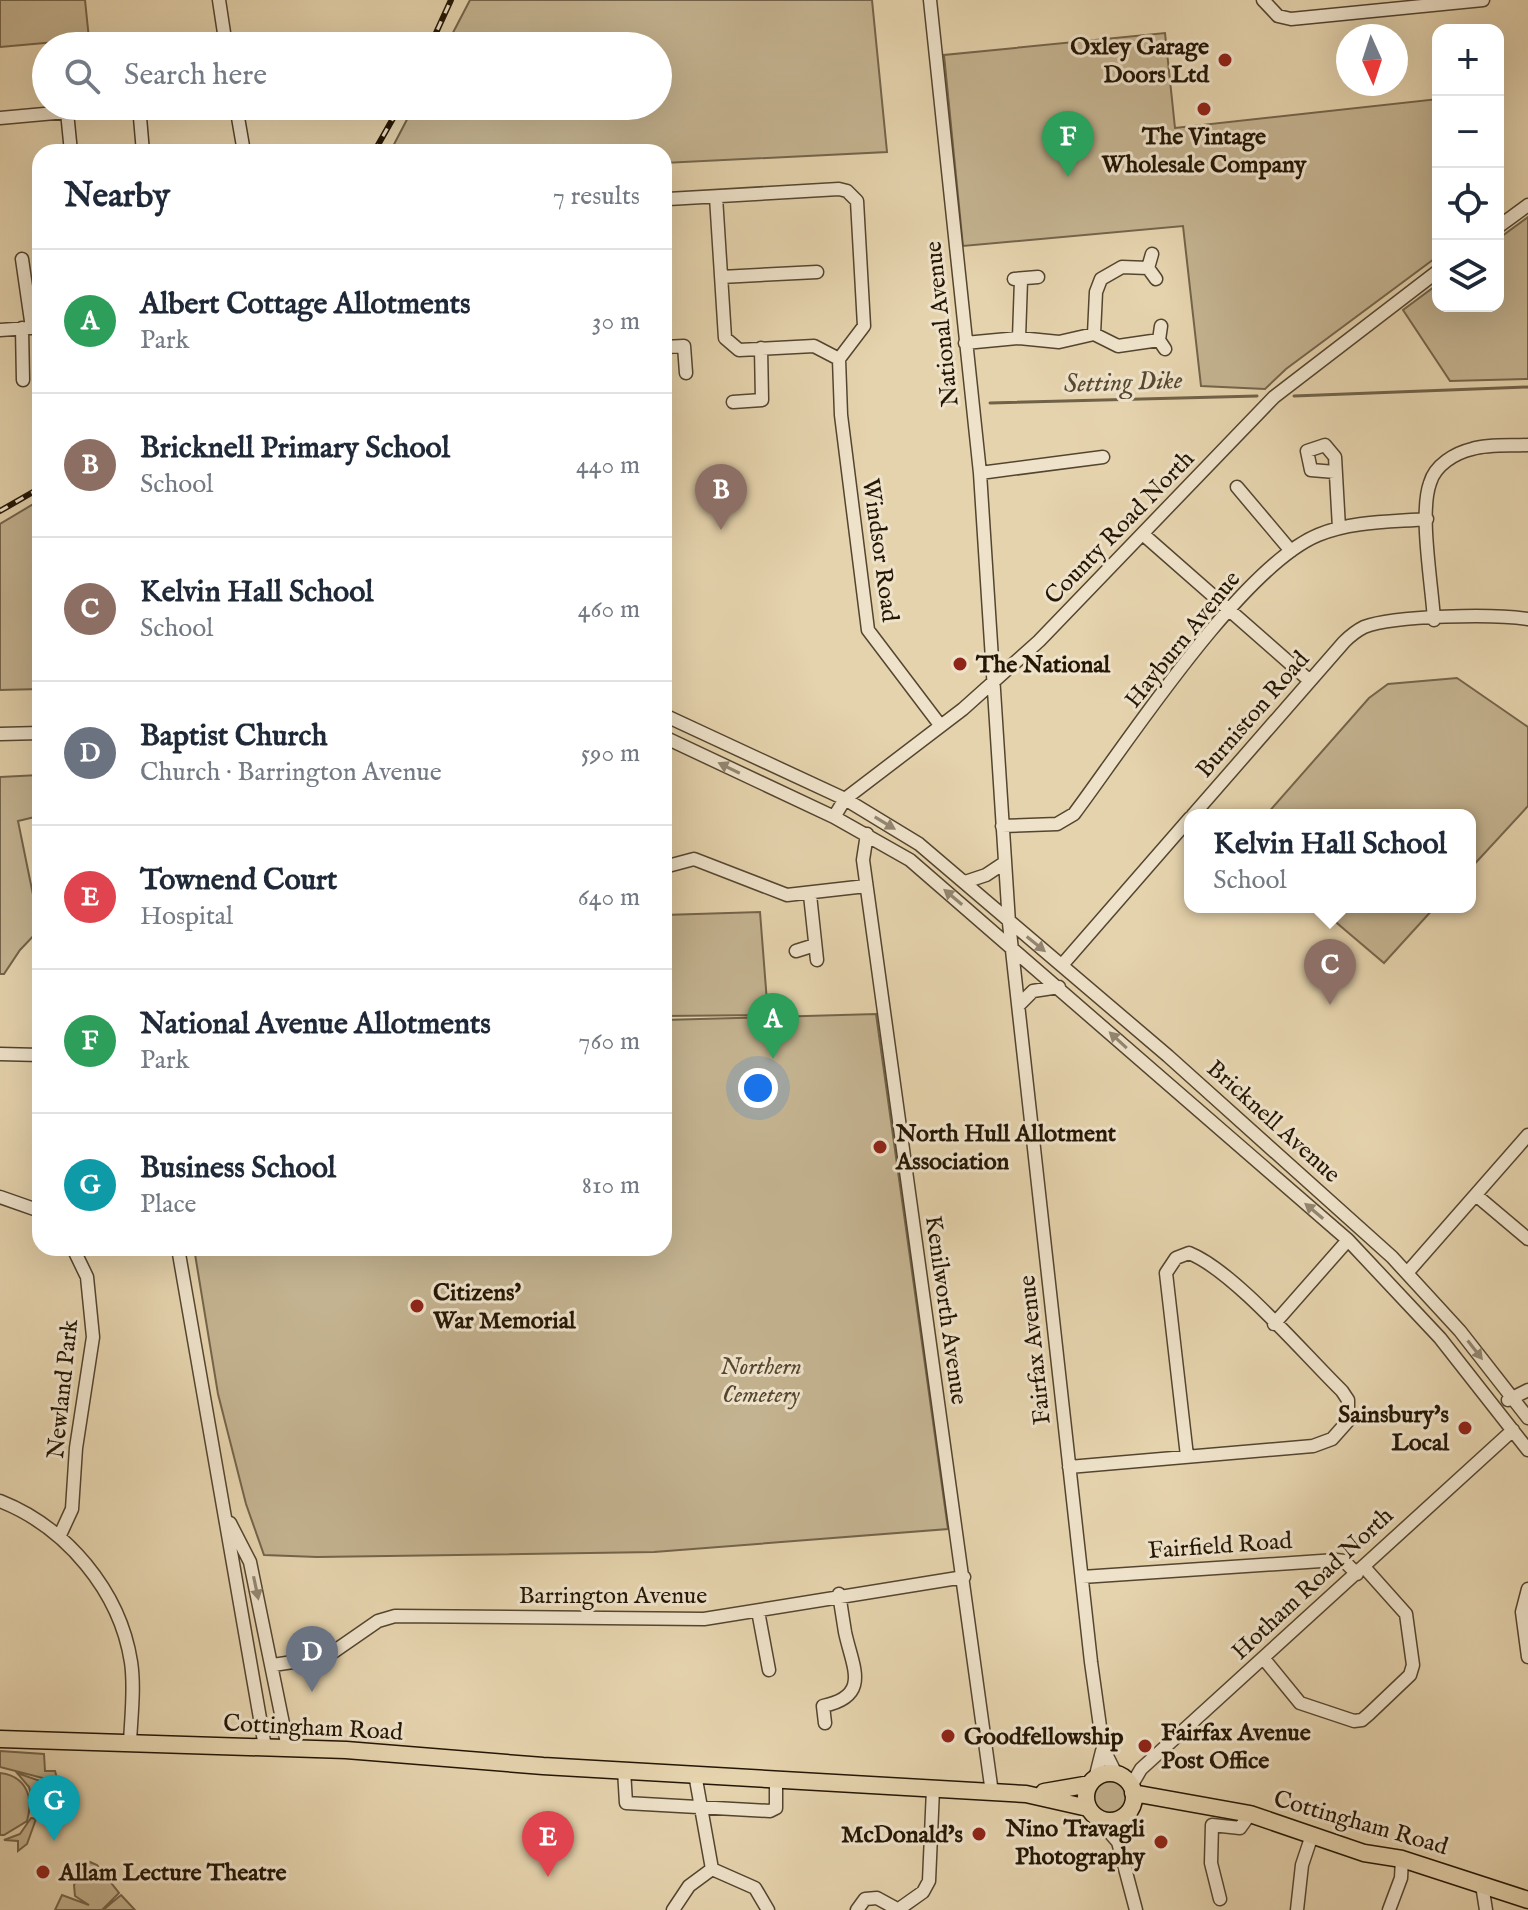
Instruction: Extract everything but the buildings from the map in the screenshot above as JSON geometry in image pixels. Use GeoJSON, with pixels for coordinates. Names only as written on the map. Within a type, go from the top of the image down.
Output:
{"type":"FeatureCollection","features":[{"type":"Feature","properties":{"kind":"main road","name":"Cottingham Road"},"geometry":{"type":"LineString","coordinates":[[0,1739],[288,1748],[992,1793],[1026,1794],[1092,1782],[1126,1793],[1250,1814],[1364,1853],[1402,1859],[1528,1898]]}},
{"type":"Feature","properties":{"kind":"main road"},"geometry":{"type":"LineString","coordinates":[[1092,1782],[1086,1796],[1093,1813]]}},
{"type":"Feature","properties":{"kind":"main road","name":"Cottingham Road"},"geometry":{"type":"LineString","coordinates":[[1026,1794],[1111,1821],[1126,1793]]}},
{"type":"Feature","properties":{"kind":"street"},"geometry":{"type":"LineString","coordinates":[[219,0],[224,32]]}},
{"type":"Feature","properties":{"kind":"street","name":"National Avenue"},"geometry":{"type":"LineString","coordinates":[[930,0],[980,473],[1012,948]]}},
{"type":"Feature","properties":{"kind":"street"},"geometry":{"type":"LineString","coordinates":[[1263,0],[1278,16],[1291,19],[1483,0]]}},
{"type":"Feature","properties":{"kind":"street"},"geometry":{"type":"LineString","coordinates":[[0,118],[32,115]]}},
{"type":"Feature","properties":{"kind":"street"},"geometry":{"type":"LineString","coordinates":[[68,120],[70,144]]}},
{"type":"Feature","properties":{"kind":"street"},"geometry":{"type":"LineString","coordinates":[[140,120],[142,144]]}},
{"type":"Feature","properties":{"kind":"street"},"geometry":{"type":"LineString","coordinates":[[238,120],[243,144]]}},
{"type":"Feature","properties":{"kind":"street"},"geometry":{"type":"LineString","coordinates":[[672,199],[839,189],[860,193],[864,326],[839,359],[814,346],[739,350],[725,338],[716,197]]}},
{"type":"Feature","properties":{"kind":"street"},"geometry":{"type":"LineString","coordinates":[[1504,223],[1528,205]]}},
{"type":"Feature","properties":{"kind":"street"},"geometry":{"type":"LineString","coordinates":[[1094,334],[1096,292],[1101,279],[1122,267],[1152,274],[1152,254]]}},
{"type":"Feature","properties":{"kind":"street"},"geometry":{"type":"LineString","coordinates":[[22,259],[31,328],[23,380]]}},
{"type":"Feature","properties":{"kind":"street"},"geometry":{"type":"LineString","coordinates":[[721,277],[817,272]]}},
{"type":"Feature","properties":{"kind":"street","name":"County Road North"},"geometry":{"type":"LineString","coordinates":[[834,817],[845,799],[963,709],[1013,664],[1145,536],[1274,397],[1432,276]]}},
{"type":"Feature","properties":{"kind":"street"},"geometry":{"type":"LineString","coordinates":[[1019,338],[1018,279],[1038,277]]}},
{"type":"Feature","properties":{"kind":"street"},"geometry":{"type":"LineString","coordinates":[[0,330],[31,328]]}},
{"type":"Feature","properties":{"kind":"street"},"geometry":{"type":"LineString","coordinates":[[965,343],[1019,338],[1059,342],[1094,334],[1118,346],[1162,338]]}},
{"type":"Feature","properties":{"kind":"street"},"geometry":{"type":"LineString","coordinates":[[672,347],[684,346],[686,373]]}},
{"type":"Feature","properties":{"kind":"street"},"geometry":{"type":"LineString","coordinates":[[733,402],[762,400],[761,348]]}},
{"type":"Feature","properties":{"kind":"street","name":"Windsor Road"},"geometry":{"type":"LineString","coordinates":[[839,359],[841,415],[868,630],[940,725]]}},
{"type":"Feature","properties":{"kind":"street"},"geometry":{"type":"LineString","coordinates":[[1528,445],[1473,448],[1455,454],[1436,470],[1430,480],[1427,519],[1434,620],[1507,616],[1528,619]]}},
{"type":"Feature","properties":{"kind":"street"},"geometry":{"type":"LineString","coordinates":[[980,473],[1103,457]]}},
{"type":"Feature","properties":{"kind":"street"},"geometry":{"type":"LineString","coordinates":[[1335,472],[1339,528]]}},
{"type":"Feature","properties":{"kind":"street"},"geometry":{"type":"LineString","coordinates":[[1237,487],[1291,551]]}},
{"type":"Feature","properties":{"kind":"street","name":"Hayburn Avenue"},"geometry":{"type":"LineString","coordinates":[[1002,826],[1057,824],[1074,814],[1229,612],[1257,580],[1291,551],[1315,536],[1339,528],[1427,519]]}},
{"type":"Feature","properties":{"kind":"street"},"geometry":{"type":"LineString","coordinates":[[1145,536],[1310,681]]}},
{"type":"Feature","properties":{"kind":"street","name":"Burniston Road"},"geometry":{"type":"LineString","coordinates":[[1198,809],[1344,642],[1363,628],[1384,622],[1434,620]]}},
{"type":"Feature","properties":{"kind":"street"},"geometry":{"type":"LineString","coordinates":[[993,644],[1013,664]]}},
{"type":"Feature","properties":{"kind":"street","name":"Bricknell Avenue"},"geometry":{"type":"LineString","coordinates":[[672,719],[845,799],[919,844],[1062,965],[1407,1273],[1460,1331],[1528,1418]]}},
{"type":"Feature","properties":{"kind":"street"},"geometry":{"type":"LineString","coordinates":[[0,734],[32,733]]}},
{"type":"Feature","properties":{"kind":"street","name":"Bricknell Avenue"},"geometry":{"type":"LineString","coordinates":[[672,741],[834,817],[910,860],[1348,1240],[1430,1327],[1527,1447]]}},
{"type":"Feature","properties":{"kind":"street"},"geometry":{"type":"LineString","coordinates":[[798,801],[806,781]]}},
{"type":"Feature","properties":{"kind":"street","name":"Burniston Road"},"geometry":{"type":"LineString","coordinates":[[1062,965],[1184,825]]}},
{"type":"Feature","properties":{"kind":"street","name":"Kenilworth Avenue"},"geometry":{"type":"LineString","coordinates":[[867,834],[863,860],[866,886],[992,1793]]}},
{"type":"Feature","properties":{"kind":"street"},"geometry":{"type":"LineString","coordinates":[[910,860],[919,844]]}},
{"type":"Feature","properties":{"kind":"street"},"geometry":{"type":"LineString","coordinates":[[672,861],[684,852],[787,895],[810,895],[866,886]]}},
{"type":"Feature","properties":{"kind":"street"},"geometry":{"type":"LineString","coordinates":[[965,882],[986,875],[1004,863]]}},
{"type":"Feature","properties":{"kind":"street"},"geometry":{"type":"LineString","coordinates":[[810,895],[817,960]]}},
{"type":"Feature","properties":{"kind":"street"},"geometry":{"type":"LineString","coordinates":[[796,951],[815,945]]}},
{"type":"Feature","properties":{"kind":"street","name":"Fairfax Avenue"},"geometry":{"type":"LineString","coordinates":[[1012,948],[1103,1748],[1126,1793]]}},
{"type":"Feature","properties":{"kind":"street"},"geometry":{"type":"LineString","coordinates":[[1019,1005],[1033,991],[1059,987]]}},
{"type":"Feature","properties":{"kind":"street"},"geometry":{"type":"LineString","coordinates":[[0,1054],[32,1055]]}},
{"type":"Feature","properties":{"kind":"street"},"geometry":{"type":"LineString","coordinates":[[1407,1273],[1528,1135]]}},
{"type":"Feature","properties":{"kind":"street"},"geometry":{"type":"LineString","coordinates":[[1281,1183],[1293,1169]]}},
{"type":"Feature","properties":{"kind":"street"},"geometry":{"type":"LineString","coordinates":[[1477,1196],[1528,1239]]}},
{"type":"Feature","properties":{"kind":"street"},"geometry":{"type":"LineString","coordinates":[[0,1197],[32,1208]]}},
{"type":"Feature","properties":{"kind":"street"},"geometry":{"type":"LineString","coordinates":[[1274,1324],[1348,1240]]}},
{"type":"Feature","properties":{"kind":"street"},"geometry":{"type":"LineString","coordinates":[[1069,1467],[1313,1446],[1332,1439],[1348,1421],[1348,1400],[1342,1391],[1206,1260],[1189,1253],[1176,1258],[1168,1268],[1187,1456]]}},
{"type":"Feature","properties":{"kind":"street","name":"Newland Park"},"geometry":{"type":"LineString","coordinates":[[60,1535],[72,1509],[76,1448],[93,1337],[87,1277],[77,1256]]}},
{"type":"Feature","properties":{"kind":"street"},"geometry":{"type":"LineString","coordinates":[[179,1256],[265,1747]]}},
{"type":"Feature","properties":{"kind":"street"},"geometry":{"type":"LineString","coordinates":[[1496,1409],[1528,1390]]}},
{"type":"Feature","properties":{"kind":"street","name":"Hotham Road North"},"geometry":{"type":"LineString","coordinates":[[1126,1793],[1141,1769],[1513,1430]]}},
{"type":"Feature","properties":{"kind":"street"},"geometry":{"type":"LineString","coordinates":[[0,1501],[30,1514],[60,1535],[112,1602],[131,1664],[130,1743]]}},
{"type":"Feature","properties":{"kind":"street"},"geometry":{"type":"LineString","coordinates":[[227,1516],[250,1562],[288,1748]]}},
{"type":"Feature","properties":{"kind":"street","name":"Fairfield Road"},"geometry":{"type":"LineString","coordinates":[[1082,1577],[1336,1560],[1360,1570]]}},
{"type":"Feature","properties":{"kind":"street"},"geometry":{"type":"LineString","coordinates":[[1264,1659],[1300,1703],[1354,1721],[1362,1720],[1369,1714],[1410,1675],[1413,1665],[1406,1614],[1360,1570]]}},
{"type":"Feature","properties":{"kind":"street","name":"Barrington Avenue"},"geometry":{"type":"LineString","coordinates":[[273,1665],[326,1657],[378,1621],[395,1616],[685,1620],[964,1577]]}},
{"type":"Feature","properties":{"kind":"street"},"geometry":{"type":"LineString","coordinates":[[1528,1589],[1522,1612],[1528,1657]]}},
{"type":"Feature","properties":{"kind":"street"},"geometry":{"type":"LineString","coordinates":[[825,1723],[823,1706],[841,1702],[850,1694],[857,1679],[839,1594]]}},
{"type":"Feature","properties":{"kind":"street"},"geometry":{"type":"LineString","coordinates":[[758,1611],[769,1670]]}},
{"type":"Feature","properties":{"kind":"street","name":"Fairfax Avenue"},"geometry":{"type":"LineString","coordinates":[[1092,1782],[1103,1748]]}},
{"type":"Feature","properties":{"kind":"street"},"geometry":{"type":"LineString","coordinates":[[624,1770],[626,1803],[699,1808],[770,1811],[776,1808],[776,1780]]}},
{"type":"Feature","properties":{"kind":"street"},"geometry":{"type":"LineString","coordinates":[[695,1774],[712,1869]]}},
{"type":"Feature","properties":{"kind":"street"},"geometry":{"type":"LineString","coordinates":[[857,1910],[865,1899],[877,1898],[899,1910],[923,1892],[929,1881],[933,1789]]}},
{"type":"Feature","properties":{"kind":"street"},"geometry":{"type":"LineString","coordinates":[[1126,1793],[1118,1842],[1136,1910]]}},
{"type":"Feature","properties":{"kind":"street"},"geometry":{"type":"LineString","coordinates":[[1093,1813],[1118,1842]]}},
{"type":"Feature","properties":{"kind":"street"},"geometry":{"type":"LineString","coordinates":[[1220,1899],[1211,1863],[1212,1825],[1240,1828],[1250,1814]]}},
{"type":"Feature","properties":{"kind":"street"},"geometry":{"type":"LineString","coordinates":[[1297,1910],[1302,1865],[1312,1835]]}},
{"type":"Feature","properties":{"kind":"street"},"geometry":{"type":"LineString","coordinates":[[1389,1910],[1401,1878],[1402,1859]]}},
{"type":"Feature","properties":{"kind":"street"},"geometry":{"type":"LineString","coordinates":[[673,1910],[689,1886],[712,1869]]}},
{"type":"Feature","properties":{"kind":"street"},"geometry":{"type":"LineString","coordinates":[[712,1869],[755,1888],[768,1910]]}},
{"type":"Feature","properties":{"kind":"street"},"geometry":{"type":"LineString","coordinates":[[1482,1885],[1486,1910]]}},
{"type":"Feature","properties":{"kind":"green space"},"geometry":{"type":"Polygon","coordinates":[[[0,0],[85,0],[88,32],[32,32],[32,44],[0,47],[0,0]]]}},
{"type":"Feature","properties":{"kind":"green space"},"geometry":{"type":"Polygon","coordinates":[[[470,0],[872,0],[887,152],[672,163],[672,144],[394,144],[407,120],[672,120],[672,32],[453,32],[470,0]]]}},
{"type":"Feature","properties":{"kind":"green space"},"geometry":{"type":"Polygon","coordinates":[[[1165,33],[1175,128],[1432,100],[1432,260],[1286,369],[1265,389],[1201,386],[1183,226],[963,246],[944,55],[1165,33]]]}},
{"type":"Feature","properties":{"kind":"green space"},"geometry":{"type":"Polygon","coordinates":[[[1528,217],[1528,379],[1450,381],[1403,310],[1432,288],[1432,312],[1504,312],[1504,235],[1528,217]]]}},
{"type":"Feature","properties":{"kind":"green space"},"geometry":{"type":"Polygon","coordinates":[[[32,505],[32,689],[0,690],[0,524],[32,505]]]}},
{"type":"Feature","properties":{"kind":"green space"},"geometry":{"type":"Polygon","coordinates":[[[1457,678],[1528,727],[1528,806],[1476,862],[1476,809],[1271,809],[1369,698],[1388,684],[1457,678]]]}},
{"type":"Feature","properties":{"kind":"green space"},"geometry":{"type":"Polygon","coordinates":[[[32,775],[32,818],[18,821],[32,890],[32,937],[4,974],[0,974],[0,777],[32,775]]]}},
{"type":"Feature","properties":{"kind":"green space"},"geometry":{"type":"Polygon","coordinates":[[[760,912],[768,1015],[672,1016],[672,915],[760,912]]]}},
{"type":"Feature","properties":{"kind":"green space"},"geometry":{"type":"Polygon","coordinates":[[[1325,913],[1430,913],[1384,963],[1325,913]]]}},
{"type":"Feature","properties":{"kind":"green space","name":"Northern Cemetery"},"geometry":{"type":"Polygon","coordinates":[[[876,1014],[948,1529],[654,1552],[317,1557],[264,1555],[246,1504],[218,1394],[195,1256],[672,1256],[672,1020],[876,1014]]]}},
{"type":"Feature","properties":{"kind":"green space"},"geometry":{"type":"Polygon","coordinates":[[[0,1751],[44,1754],[45,1771],[55,1771],[58,1782],[0,1767],[0,1751]]]}},
{"type":"Feature","properties":{"kind":"green space"},"geometry":{"type":"Polygon","coordinates":[[[0,1773],[22,1783],[29,1804],[27,1821],[4,1835],[0,1835],[0,1773]]]}},
{"type":"Feature","properties":{"kind":"green space"},"geometry":{"type":"Polygon","coordinates":[[[17,1773],[46,1783],[34,1805],[29,1787],[17,1773]]]}},
{"type":"Feature","properties":{"kind":"green space"},"geometry":{"type":"Polygon","coordinates":[[[1110,1779],[1123,1785],[1129,1798],[1123,1811],[1110,1817],[1097,1811],[1091,1798],[1097,1785],[1110,1779]]]}},
{"type":"Feature","properties":{"kind":"green space"},"geometry":{"type":"Polygon","coordinates":[[[31,1818],[36,1819],[27,1844],[18,1851],[18,1841],[4,1840],[20,1834],[31,1818]]]}},
{"type":"Feature","properties":{"kind":"green space"},"geometry":{"type":"Polygon","coordinates":[[[90,1862],[97,1865],[119,1893],[102,1910],[55,1910],[62,1895],[89,1905],[75,1896],[74,1885],[90,1862]]]}},
{"type":"Feature","properties":{"kind":"green space"},"geometry":{"type":"Polygon","coordinates":[[[121,1895],[135,1910],[103,1910],[121,1895]]]}},
{"type":"Feature","properties":{"kind":"waterway","name":"Setting Dike"},"geometry":{"type":"LineString","coordinates":[[1294,396],[1528,387]]}},
{"type":"Feature","properties":{"kind":"waterway","name":"Setting Dike"},"geometry":{"type":"LineString","coordinates":[[990,403],[1257,396]]}},
{"type":"Feature","properties":{"kind":"railway"},"geometry":{"type":"LineString","coordinates":[[436,32],[451,0]]}},
{"type":"Feature","properties":{"kind":"railway"},"geometry":{"type":"LineString","coordinates":[[379,144],[392,120]]}},
{"type":"Feature","properties":{"kind":"railway"},"geometry":{"type":"LineString","coordinates":[[0,511],[32,493]]}},
{"type":"Feature","properties":{"kind":"place","name":"Oxley Garage Doors Ltd"},"geometry":{"type":"Point","coordinates":[1225,60]}},
{"type":"Feature","properties":{"kind":"place","name":"The Vintage Wholesale Company"},"geometry":{"type":"Point","coordinates":[1204,109]}},
{"type":"Feature","properties":{"kind":"place","name":"National Avenue Allotments"},"geometry":{"type":"Point","coordinates":[1068,177]}},
{"type":"Feature","properties":{"kind":"place","name":"Bricknell Primary School"},"geometry":{"type":"Point","coordinates":[721,530]}},
{"type":"Feature","properties":{"kind":"place","name":"The National"},"geometry":{"type":"Point","coordinates":[960,664]}},
{"type":"Feature","properties":{"kind":"place","name":"Kelvin Hall School"},"geometry":{"type":"Point","coordinates":[1330,1005]}},
{"type":"Feature","properties":{"kind":"place","name":"Albert Cottage Allotments"},"geometry":{"type":"Point","coordinates":[773,1059]}},
{"type":"Feature","properties":{"kind":"place","name":"North Hull Allotment Association"},"geometry":{"type":"Point","coordinates":[880,1147]}},
{"type":"Feature","properties":{"kind":"place","name":"Citizens' War Memorial"},"geometry":{"type":"Point","coordinates":[417,1306]}},
{"type":"Feature","properties":{"kind":"place","name":"Sainsbury's Local"},"geometry":{"type":"Point","coordinates":[1465,1428]}},
{"type":"Feature","properties":{"kind":"place","name":"Baptist Church"},"geometry":{"type":"Point","coordinates":[312,1692]}},
{"type":"Feature","properties":{"kind":"place","name":"Goodfellowship"},"geometry":{"type":"Point","coordinates":[948,1736]}},
{"type":"Feature","properties":{"kind":"place","name":"Fairfax Avenue Post Office"},"geometry":{"type":"Point","coordinates":[1145,1746]}},
{"type":"Feature","properties":{"kind":"place","name":"McDonald's"},"geometry":{"type":"Point","coordinates":[979,1834]}},
{"type":"Feature","properties":{"kind":"place","name":"Business School"},"geometry":{"type":"Point","coordinates":[54,1841]}},
{"type":"Feature","properties":{"kind":"place","name":"Nino Travagli Photography"},"geometry":{"type":"Point","coordinates":[1161,1842]}},
{"type":"Feature","properties":{"kind":"place","name":"Allam Lecture Theatre"},"geometry":{"type":"Point","coordinates":[43,1872]}},
{"type":"Feature","properties":{"kind":"place","name":"Townend Court"},"geometry":{"type":"Point","coordinates":[548,1877]}}]}
